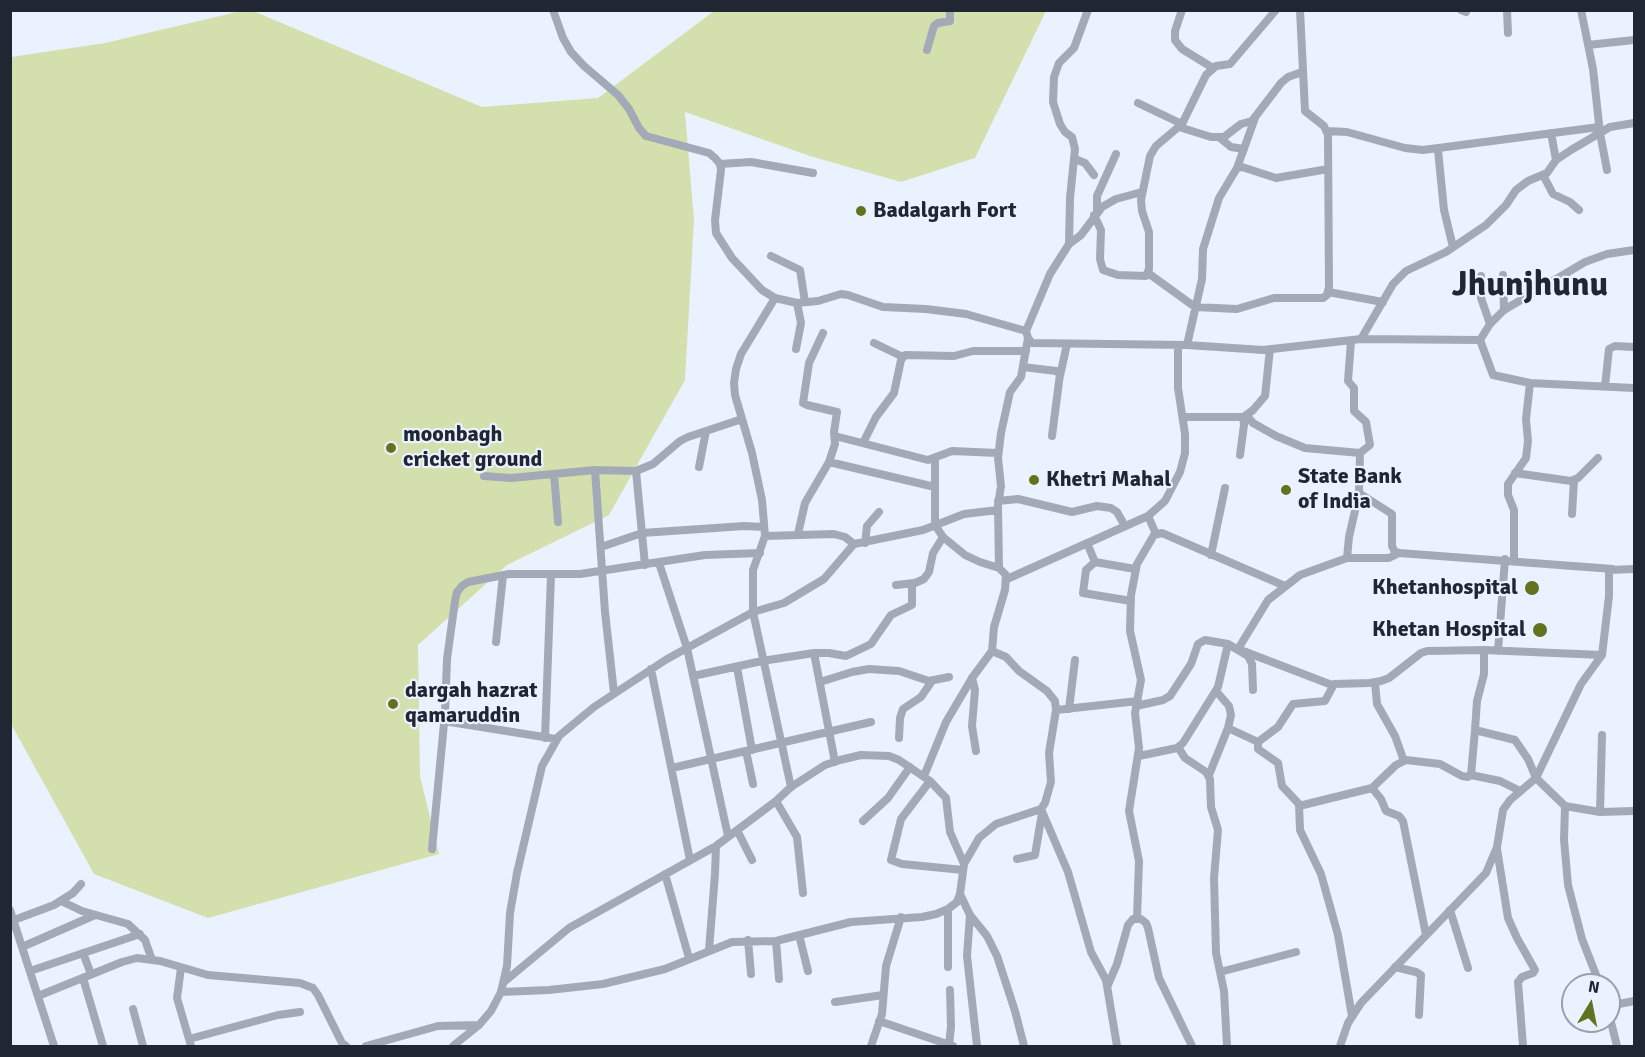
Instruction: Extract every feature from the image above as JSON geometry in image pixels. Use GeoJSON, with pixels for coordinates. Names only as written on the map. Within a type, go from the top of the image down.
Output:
{"type":"FeatureCollection","features":[{"type":"Feature","properties":{"kind":"street"},"geometry":{"type":"LineString","coordinates":[[553,10],[563,38],[571,52],[618,95],[646,136],[709,153],[720,164],[751,162],[813,173]]}},
{"type":"Feature","properties":{"kind":"street"},"geometry":{"type":"LineString","coordinates":[[927,50],[934,26],[950,21],[950,10]]}},
{"type":"Feature","properties":{"kind":"street"},"geometry":{"type":"LineString","coordinates":[[1069,244],[1074,159],[1072,137],[1060,124],[1053,102],[1053,88],[1056,68],[1074,48],[1088,10]]}},
{"type":"Feature","properties":{"kind":"street"},"geometry":{"type":"LineString","coordinates":[[1182,10],[1174,31],[1175,40],[1182,49],[1213,68]]}},
{"type":"Feature","properties":{"kind":"street"},"geometry":{"type":"LineString","coordinates":[[1148,273],[1149,232],[1142,211],[1142,192],[1152,151],[1181,125],[1202,81],[1213,68],[1230,64],[1276,10]]}},
{"type":"Feature","properties":{"kind":"street"},"geometry":{"type":"LineString","coordinates":[[1148,273],[1195,307],[1237,309],[1280,297],[1323,298],[1328,292],[1327,131],[1322,123],[1305,111],[1300,10]]}},
{"type":"Feature","properties":{"kind":"street"},"geometry":{"type":"LineString","coordinates":[[1507,10],[1508,33]]}},
{"type":"Feature","properties":{"kind":"street"},"geometry":{"type":"LineString","coordinates":[[1581,10],[1607,170]]}},
{"type":"Feature","properties":{"kind":"street"},"geometry":{"type":"LineString","coordinates":[[1588,45],[1635,40]]}},
{"type":"Feature","properties":{"kind":"street"},"geometry":{"type":"LineString","coordinates":[[1220,138],[1240,124],[1251,122],[1281,83],[1288,77],[1302,72]]}},
{"type":"Feature","properties":{"kind":"street"},"geometry":{"type":"LineString","coordinates":[[1138,103],[1181,125],[1211,137],[1220,138],[1231,147],[1244,149]]}},
{"type":"Feature","properties":{"kind":"street"},"geometry":{"type":"LineString","coordinates":[[1007,579],[1148,516],[1165,501],[1180,472],[1185,453],[1183,417],[1178,388],[1182,346],[1202,279],[1203,249],[1213,213],[1237,168],[1255,117]]}},
{"type":"Feature","properties":{"kind":"street"},"geometry":{"type":"LineString","coordinates":[[1327,131],[1347,132],[1405,148],[1438,150],[1477,142],[1599,130],[1635,123]]}},
{"type":"Feature","properties":{"kind":"street"},"geometry":{"type":"LineString","coordinates":[[1361,339],[1393,284],[1406,272],[1453,247],[1495,217],[1522,185],[1547,173],[1556,160],[1599,130]]}},
{"type":"Feature","properties":{"kind":"street"},"geometry":{"type":"LineString","coordinates":[[1551,133],[1556,160]]}},
{"type":"Feature","properties":{"kind":"street"},"geometry":{"type":"LineString","coordinates":[[1438,150],[1444,210],[1453,247]]}},
{"type":"Feature","properties":{"kind":"street"},"geometry":{"type":"LineString","coordinates":[[1116,154],[1097,196],[1095,213],[1101,230],[1100,259],[1103,270],[1110,274],[1141,277],[1148,273]]}},
{"type":"Feature","properties":{"kind":"street"},"geometry":{"type":"LineString","coordinates":[[1074,159],[1085,163],[1094,175]]}},
{"type":"Feature","properties":{"kind":"street"},"geometry":{"type":"LineString","coordinates":[[720,164],[716,233],[732,258],[755,284],[775,298],[801,302],[848,294],[883,307],[966,314],[1027,334],[1032,342],[1038,344],[1270,349],[1361,339],[1480,340]]}},
{"type":"Feature","properties":{"kind":"street"},"geometry":{"type":"LineString","coordinates":[[1237,168],[1242,167],[1276,178],[1328,169]]}},
{"type":"Feature","properties":{"kind":"street"},"geometry":{"type":"LineString","coordinates":[[1543,175],[1550,191],[1579,210]]}},
{"type":"Feature","properties":{"kind":"street"},"geometry":{"type":"LineString","coordinates":[[999,568],[998,501],[1001,486],[998,453],[1008,399],[1012,388],[1021,377],[1027,334],[1050,274],[1069,244],[1081,235],[1095,213],[1116,199],[1142,192]]}},
{"type":"Feature","properties":{"kind":"street"},"geometry":{"type":"LineString","coordinates":[[1480,340],[1490,324],[1504,310],[1585,262],[1607,254],[1635,250]]}},
{"type":"Feature","properties":{"kind":"street"},"geometry":{"type":"LineString","coordinates":[[771,256],[800,270],[801,323],[796,349]]}},
{"type":"Feature","properties":{"kind":"street"},"geometry":{"type":"LineString","coordinates":[[1503,275],[1504,310]]}},
{"type":"Feature","properties":{"kind":"street"},"geometry":{"type":"LineString","coordinates":[[1481,276],[1481,298],[1490,324]]}},
{"type":"Feature","properties":{"kind":"street"},"geometry":{"type":"LineString","coordinates":[[1328,292],[1383,302]]}},
{"type":"Feature","properties":{"kind":"street"},"geometry":{"type":"LineString","coordinates":[[775,298],[741,354],[736,369],[735,395],[762,500],[765,536],[753,570],[753,612],[791,787]]}},
{"type":"Feature","properties":{"kind":"street"},"geometry":{"type":"LineString","coordinates":[[798,534],[808,494],[829,462],[836,444],[837,412],[806,405],[804,402],[808,363],[823,333]]}},
{"type":"Feature","properties":{"kind":"street"},"geometry":{"type":"LineString","coordinates":[[1183,417],[1245,416],[1252,423],[1276,436],[1305,448],[1360,453],[1370,445],[1366,422],[1354,411],[1354,388],[1348,381],[1351,340]]}},
{"type":"Feature","properties":{"kind":"street"},"geometry":{"type":"LineString","coordinates":[[1480,340],[1493,375],[1530,383],[1635,388]]}},
{"type":"Feature","properties":{"kind":"street"},"geometry":{"type":"LineString","coordinates":[[874,343],[903,357]]}},
{"type":"Feature","properties":{"kind":"street"},"geometry":{"type":"LineString","coordinates":[[1052,436],[1067,344]]}},
{"type":"Feature","properties":{"kind":"street"},"geometry":{"type":"LineString","coordinates":[[1605,386],[1609,350],[1615,346],[1635,347]]}},
{"type":"Feature","properties":{"kind":"street"},"geometry":{"type":"LineString","coordinates":[[1240,455],[1245,416],[1265,396],[1270,349]]}},
{"type":"Feature","properties":{"kind":"street"},"geometry":{"type":"LineString","coordinates":[[862,443],[876,417],[894,393],[903,357],[908,354],[954,356],[978,351],[1026,351]]}},
{"type":"Feature","properties":{"kind":"street"},"geometry":{"type":"LineString","coordinates":[[1023,366],[1056,371],[1060,376]]}},
{"type":"Feature","properties":{"kind":"street"},"geometry":{"type":"LineString","coordinates":[[1514,560],[1514,510],[1507,488],[1511,477],[1521,468],[1526,458],[1528,441],[1526,420],[1530,383]]}},
{"type":"Feature","properties":{"kind":"street"},"geometry":{"type":"LineString","coordinates":[[484,476],[512,478],[595,470],[636,471],[653,464],[680,441],[742,419]]}},
{"type":"Feature","properties":{"kind":"street"},"geometry":{"type":"LineString","coordinates":[[699,467],[706,431]]}},
{"type":"Feature","properties":{"kind":"street"},"geometry":{"type":"LineString","coordinates":[[835,436],[928,460],[952,451],[998,453]]}},
{"type":"Feature","properties":{"kind":"street"},"geometry":{"type":"LineString","coordinates":[[1347,558],[1349,537],[1359,493],[1360,453]]}},
{"type":"Feature","properties":{"kind":"street"},"geometry":{"type":"LineString","coordinates":[[935,458],[935,525],[943,537],[972,559],[999,568],[1007,579],[994,627],[992,651],[972,678],[946,722],[927,779],[901,819],[891,860],[902,864],[964,867]]}},
{"type":"Feature","properties":{"kind":"street"},"geometry":{"type":"LineString","coordinates":[[1515,473],[1562,481],[1574,480],[1598,458]]}},
{"type":"Feature","properties":{"kind":"street"},"geometry":{"type":"LineString","coordinates":[[829,462],[935,487]]}},
{"type":"Feature","properties":{"kind":"street"},"geometry":{"type":"LineString","coordinates":[[595,470],[614,693]]}},
{"type":"Feature","properties":{"kind":"street"},"geometry":{"type":"LineString","coordinates":[[636,471],[645,565]]}},
{"type":"Feature","properties":{"kind":"street"},"geometry":{"type":"LineString","coordinates":[[554,474],[558,522]]}},
{"type":"Feature","properties":{"kind":"street"},"geometry":{"type":"LineString","coordinates":[[1572,514],[1574,480]]}},
{"type":"Feature","properties":{"kind":"street"},"geometry":{"type":"LineString","coordinates":[[1211,555],[1225,488]]}},
{"type":"Feature","properties":{"kind":"street"},"geometry":{"type":"LineString","coordinates":[[1359,493],[1392,514],[1392,546],[1395,552],[1635,569]]}},
{"type":"Feature","properties":{"kind":"street"},"geometry":{"type":"LineString","coordinates":[[998,501],[1018,499],[1072,512],[1096,506],[1111,508],[1125,526]]}},
{"type":"Feature","properties":{"kind":"street"},"geometry":{"type":"LineString","coordinates":[[453,1047],[479,1025],[491,1011],[501,992],[517,873],[542,766],[556,739],[572,723],[614,693],[687,648],[753,612],[784,603],[824,579],[854,544],[922,530],[964,514],[998,510]]}},
{"type":"Feature","properties":{"kind":"street"},"geometry":{"type":"LineString","coordinates":[[865,543],[867,526],[879,512]]}},
{"type":"Feature","properties":{"kind":"street"},"geometry":{"type":"LineString","coordinates":[[1148,516],[1156,534]]}},
{"type":"Feature","properties":{"kind":"street"},"geometry":{"type":"LineString","coordinates":[[601,547],[642,533],[744,526],[764,527]]}},
{"type":"Feature","properties":{"kind":"street"},"geometry":{"type":"LineString","coordinates":[[1137,918],[1139,861],[1128,811],[1138,756],[1139,739],[1135,719],[1141,680],[1131,639],[1131,601],[1135,569],[1156,534],[1162,533],[1285,586]]}},
{"type":"Feature","properties":{"kind":"street"},"geometry":{"type":"LineString","coordinates":[[765,536],[841,535],[849,538],[854,544]]}},
{"type":"Feature","properties":{"kind":"street"},"geometry":{"type":"LineString","coordinates":[[896,585],[920,581],[927,575],[933,553],[943,537]]}},
{"type":"Feature","properties":{"kind":"street"},"geometry":{"type":"LineString","coordinates":[[1088,543],[1095,562]]}},
{"type":"Feature","properties":{"kind":"street"},"geometry":{"type":"LineString","coordinates":[[432,849],[444,721],[447,659],[457,592],[468,582],[503,575],[603,572],[705,555],[760,553]]}},
{"type":"Feature","properties":{"kind":"street"},"geometry":{"type":"LineString","coordinates":[[1238,649],[1268,600],[1310,570],[1347,558],[1385,559],[1400,553]]}},
{"type":"Feature","properties":{"kind":"street"},"geometry":{"type":"LineString","coordinates":[[1498,651],[1505,559]]}},
{"type":"Feature","properties":{"kind":"street"},"geometry":{"type":"LineString","coordinates":[[1095,562],[1135,569]]}},
{"type":"Feature","properties":{"kind":"street"},"geometry":{"type":"LineString","coordinates":[[1095,562],[1086,570],[1083,593],[1131,601]]}},
{"type":"Feature","properties":{"kind":"street"},"geometry":{"type":"LineString","coordinates":[[659,563],[687,648],[728,836]]}},
{"type":"Feature","properties":{"kind":"street"},"geometry":{"type":"LineString","coordinates":[[1340,1047],[1352,1016],[1361,1003],[1486,873],[1497,847],[1503,810],[1520,791],[1536,778],[1581,684],[1602,656],[1609,597],[1609,570],[1615,569]]}},
{"type":"Feature","properties":{"kind":"street"},"geometry":{"type":"LineString","coordinates":[[496,642],[503,575]]}},
{"type":"Feature","properties":{"kind":"street"},"geometry":{"type":"LineString","coordinates":[[545,738],[551,575]]}},
{"type":"Feature","properties":{"kind":"street"},"geometry":{"type":"LineString","coordinates":[[693,676],[762,661],[814,653],[829,653],[844,657],[871,644],[891,615],[912,605],[912,583]]}},
{"type":"Feature","properties":{"kind":"street"},"geometry":{"type":"LineString","coordinates":[[1056,710],[1164,700],[1170,696],[1191,664],[1200,642],[1208,640],[1228,644],[1332,685],[1375,683],[1389,678],[1427,651],[1498,651],[1602,656]]}},
{"type":"Feature","properties":{"kind":"street"},"geometry":{"type":"LineString","coordinates":[[1138,756],[1178,747],[1216,691],[1228,644]]}},
{"type":"Feature","properties":{"kind":"street"},"geometry":{"type":"LineString","coordinates":[[1238,649],[1251,661],[1253,690]]}},
{"type":"Feature","properties":{"kind":"street"},"geometry":{"type":"LineString","coordinates":[[992,651],[1006,657],[1019,671],[1047,691],[1055,701],[1056,710],[1049,753],[1051,782],[1042,810],[1037,852],[1034,856],[1017,859]]}},
{"type":"Feature","properties":{"kind":"street"},"geometry":{"type":"LineString","coordinates":[[1472,775],[1477,701],[1484,674],[1484,651]]}},
{"type":"Feature","properties":{"kind":"street"},"geometry":{"type":"LineString","coordinates":[[814,653],[835,762]]}},
{"type":"Feature","properties":{"kind":"street"},"geometry":{"type":"LineString","coordinates":[[1069,709],[1076,660]]}},
{"type":"Feature","properties":{"kind":"street"},"geometry":{"type":"LineString","coordinates":[[737,667],[753,784]]}},
{"type":"Feature","properties":{"kind":"street"},"geometry":{"type":"LineString","coordinates":[[651,669],[690,860]]}},
{"type":"Feature","properties":{"kind":"street"},"geometry":{"type":"LineString","coordinates":[[820,682],[868,669],[899,671],[919,679],[932,681],[949,676]]}},
{"type":"Feature","properties":{"kind":"street"},"geometry":{"type":"LineString","coordinates":[[972,678],[975,690],[972,726],[976,751]]}},
{"type":"Feature","properties":{"kind":"street"},"geometry":{"type":"LineString","coordinates":[[899,738],[903,709],[921,697],[932,681]]}},
{"type":"Feature","properties":{"kind":"street"},"geometry":{"type":"LineString","coordinates":[[1375,683],[1377,704],[1395,736],[1404,761]]}},
{"type":"Feature","properties":{"kind":"street"},"geometry":{"type":"LineString","coordinates":[[1258,742],[1278,727],[1293,704],[1325,701],[1332,685]]}},
{"type":"Feature","properties":{"kind":"street"},"geometry":{"type":"LineString","coordinates":[[1216,691],[1230,710],[1228,729],[1209,775],[1211,807],[1218,830],[1214,878],[1216,953],[1225,1001],[1227,1047]]}},
{"type":"Feature","properties":{"kind":"street"},"geometry":{"type":"LineString","coordinates":[[444,721],[556,739]]}},
{"type":"Feature","properties":{"kind":"street"},"geometry":{"type":"LineString","coordinates":[[672,768],[871,722]]}},
{"type":"Feature","properties":{"kind":"street"},"geometry":{"type":"LineString","coordinates":[[1228,729],[1258,742]]}},
{"type":"Feature","properties":{"kind":"street"},"geometry":{"type":"LineString","coordinates":[[1475,730],[1515,740],[1528,759],[1536,778],[1565,806],[1599,812],[1635,811]]}},
{"type":"Feature","properties":{"kind":"street"},"geometry":{"type":"LineString","coordinates":[[1599,812],[1602,735]]}},
{"type":"Feature","properties":{"kind":"street"},"geometry":{"type":"LineString","coordinates":[[1258,742],[1258,748],[1278,763],[1282,786],[1298,802],[1300,830],[1321,874],[1336,926],[1352,1016]]}},
{"type":"Feature","properties":{"kind":"street"},"geometry":{"type":"LineString","coordinates":[[1178,747],[1190,762],[1209,775]]}},
{"type":"Feature","properties":{"kind":"street"},"geometry":{"type":"LineString","coordinates":[[504,982],[569,928],[716,846],[791,787],[825,765],[861,755],[878,755],[899,760],[927,779],[946,798],[950,832],[964,867]]}},
{"type":"Feature","properties":{"kind":"street"},"geometry":{"type":"LineString","coordinates":[[1299,806],[1372,788],[1396,765],[1411,760],[1440,764],[1462,776],[1472,775],[1500,781],[1520,791]]}},
{"type":"Feature","properties":{"kind":"street"},"geometry":{"type":"LineString","coordinates":[[863,821],[888,798],[910,767]]}},
{"type":"Feature","properties":{"kind":"street"},"geometry":{"type":"LineString","coordinates":[[1372,788],[1381,799],[1386,811],[1399,816],[1403,821],[1426,935]]}},
{"type":"Feature","properties":{"kind":"street"},"geometry":{"type":"LineString","coordinates":[[776,801],[797,837],[803,893]]}},
{"type":"Feature","properties":{"kind":"street"},"geometry":{"type":"LineString","coordinates":[[1565,806],[1564,840],[1568,885],[1582,939],[1595,973]]}},
{"type":"Feature","properties":{"kind":"street"},"geometry":{"type":"LineString","coordinates":[[501,992],[603,984],[665,969],[732,942],[776,941],[851,922],[922,917],[948,909],[957,902],[964,867],[979,838],[996,824],[1042,810]]}},
{"type":"Feature","properties":{"kind":"street"},"geometry":{"type":"LineString","coordinates":[[1042,810],[1068,872],[1093,959],[1108,985],[1117,1047]]}},
{"type":"Feature","properties":{"kind":"street"},"geometry":{"type":"LineString","coordinates":[[737,830],[752,860]]}},
{"type":"Feature","properties":{"kind":"street"},"geometry":{"type":"LineString","coordinates":[[710,950],[716,846]]}},
{"type":"Feature","properties":{"kind":"street"},"geometry":{"type":"LineString","coordinates":[[1497,847],[1508,918],[1535,970],[1518,982],[1523,1047]]}},
{"type":"Feature","properties":{"kind":"street"},"geometry":{"type":"LineString","coordinates":[[665,874],[689,958]]}},
{"type":"Feature","properties":{"kind":"street"},"geometry":{"type":"LineString","coordinates":[[14,920],[61,901],[81,884]]}},
{"type":"Feature","properties":{"kind":"street"},"geometry":{"type":"LineString","coordinates":[[960,894],[970,915],[983,930],[997,956],[1024,1047]]}},
{"type":"Feature","properties":{"kind":"street"},"geometry":{"type":"LineString","coordinates":[[61,901],[96,915],[128,924],[145,940],[152,960]]}},
{"type":"Feature","properties":{"kind":"street"},"geometry":{"type":"LineString","coordinates":[[948,909],[948,967]]}},
{"type":"Feature","properties":{"kind":"street"},"geometry":{"type":"LineString","coordinates":[[1450,909],[1468,968]]}},
{"type":"Feature","properties":{"kind":"street"},"geometry":{"type":"LineString","coordinates":[[10,910],[54,1047]]}},
{"type":"Feature","properties":{"kind":"street"},"geometry":{"type":"LineString","coordinates":[[22,947],[96,915]]}},
{"type":"Feature","properties":{"kind":"street"},"geometry":{"type":"LineString","coordinates":[[970,915],[967,956],[977,1047]]}},
{"type":"Feature","properties":{"kind":"street"},"geometry":{"type":"LineString","coordinates":[[871,1047],[879,1022],[886,966],[901,917]]}},
{"type":"Feature","properties":{"kind":"street"},"geometry":{"type":"LineString","coordinates":[[1108,985],[1117,964],[1128,925],[1137,918]]}},
{"type":"Feature","properties":{"kind":"street"},"geometry":{"type":"LineString","coordinates":[[1137,918],[1146,923],[1159,978],[1192,1047]]}},
{"type":"Feature","properties":{"kind":"street"},"geometry":{"type":"LineString","coordinates":[[30,971],[140,934]]}},
{"type":"Feature","properties":{"kind":"street"},"geometry":{"type":"LineString","coordinates":[[799,935],[808,971]]}},
{"type":"Feature","properties":{"kind":"street"},"geometry":{"type":"LineString","coordinates":[[748,940],[751,974]]}},
{"type":"Feature","properties":{"kind":"street"},"geometry":{"type":"LineString","coordinates":[[776,941],[779,979]]}},
{"type":"Feature","properties":{"kind":"street"},"geometry":{"type":"LineString","coordinates":[[1220,972],[1296,951]]}},
{"type":"Feature","properties":{"kind":"street"},"geometry":{"type":"LineString","coordinates":[[83,953],[103,1047]]}},
{"type":"Feature","properties":{"kind":"street"},"geometry":{"type":"LineString","coordinates":[[38,996],[137,958],[208,975],[307,985],[318,995],[341,1045]]}},
{"type":"Feature","properties":{"kind":"street"},"geometry":{"type":"LineString","coordinates":[[1395,966],[1421,975],[1419,1015]]}},
{"type":"Feature","properties":{"kind":"street"},"geometry":{"type":"LineString","coordinates":[[181,968],[177,998],[190,1043],[278,1015],[300,1012]]}},
{"type":"Feature","properties":{"kind":"street"},"geometry":{"type":"LineString","coordinates":[[879,1022],[951,1046],[950,990]]}},
{"type":"Feature","properties":{"kind":"street"},"geometry":{"type":"LineString","coordinates":[[835,1002],[883,995]]}},
{"type":"Feature","properties":{"kind":"street"},"geometry":{"type":"LineString","coordinates":[[132,1009],[143,1047]]}},
{"type":"Feature","properties":{"kind":"street"},"geometry":{"type":"LineString","coordinates":[[366,1047],[386,1044],[438,1026],[479,1025]]}},
{"type":"Feature","properties":{"kind":"green space"},"geometry":{"type":"Polygon","coordinates":[[[241,11],[253,11],[482,107],[598,98],[714,11],[1046,11],[975,158],[901,182],[810,156],[685,112],[694,220],[685,380],[609,515],[507,565],[418,645],[420,776],[439,854],[208,918],[94,874],[11,724],[11,57],[105,43],[241,11]]]}},
{"type":"Feature","properties":{"kind":"place","name":"Badalgarh Fort"},"geometry":{"type":"Point","coordinates":[861,211]}},
{"type":"Feature","properties":{"kind":"place","name":"moonbagh cricket ground"},"geometry":{"type":"Point","coordinates":[391,448]}},
{"type":"Feature","properties":{"kind":"place","name":"Khetri Mahal"},"geometry":{"type":"Point","coordinates":[1034,480]}},
{"type":"Feature","properties":{"kind":"place","name":"State Bank of India"},"geometry":{"type":"Point","coordinates":[1286,490]}},
{"type":"Feature","properties":{"kind":"place","name":"Khetanhospital"},"geometry":{"type":"Point","coordinates":[1532,588]}},
{"type":"Feature","properties":{"kind":"place","name":"Khetan Hospital"},"geometry":{"type":"Point","coordinates":[1540,630]}},
{"type":"Feature","properties":{"kind":"place","name":"dargah hazrat qamaruddin"},"geometry":{"type":"Point","coordinates":[393,704]}},
{"type":"Feature","properties":{"kind":"district","name":"Jhunjhunu"},"geometry":{"type":"Point","coordinates":[1530,286]}}]}
